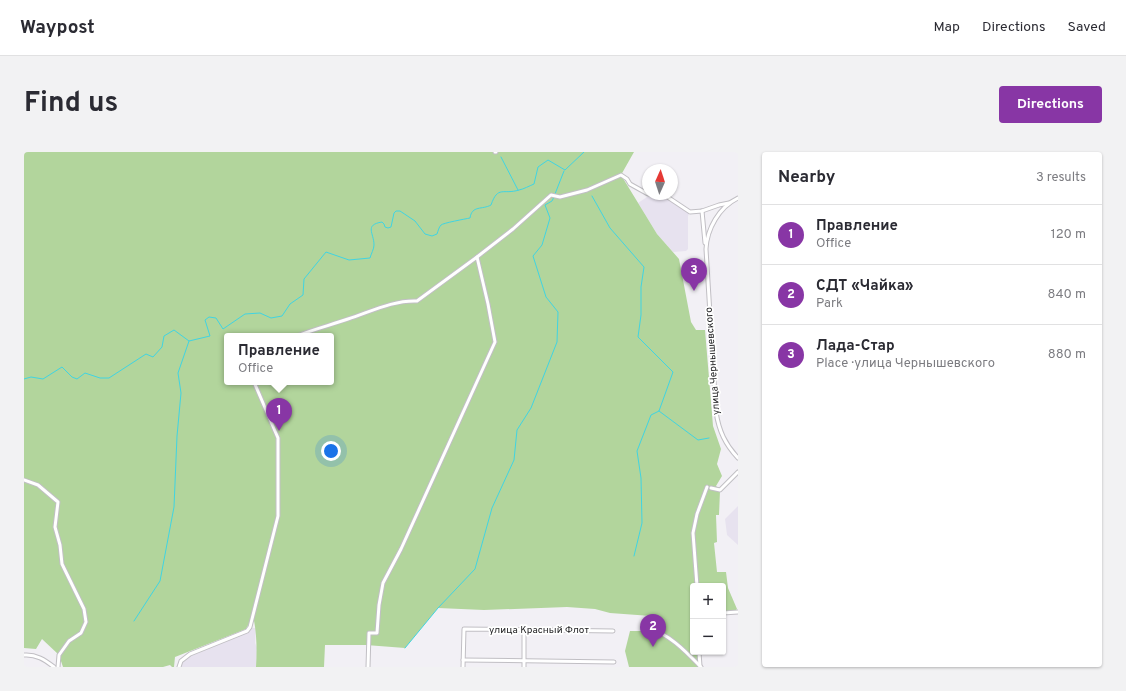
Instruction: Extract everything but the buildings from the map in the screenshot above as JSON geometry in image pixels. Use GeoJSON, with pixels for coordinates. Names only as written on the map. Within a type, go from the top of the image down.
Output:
{"type":"FeatureCollection","features":[{"type":"Feature","properties":{"kind":"street"},"geometry":{"type":"LineString","coordinates":[[304,333],[406,300],[417,301],[477,258],[513,229],[551,195],[560,197],[587,190],[621,175],[627,179],[630,184],[642,190]]}},
{"type":"Feature","properties":{"kind":"street","name":"улица Чернышевского"},"geometry":{"type":"LineString","coordinates":[[738,198],[729,203],[712,225],[708,236],[706,249],[716,412],[718,425],[725,442],[738,458]]}},
{"type":"Feature","properties":{"kind":"street"},"geometry":{"type":"LineString","coordinates":[[672,200],[690,212],[702,211],[729,203]]}},
{"type":"Feature","properties":{"kind":"street"},"geometry":{"type":"LineString","coordinates":[[702,211],[706,249]]}},
{"type":"Feature","properties":{"kind":"street"},"geometry":{"type":"LineString","coordinates":[[368,667],[369,633],[377,633],[379,605],[383,583],[401,549],[494,342],[488,304],[477,258]]}},
{"type":"Feature","properties":{"kind":"street"},"geometry":{"type":"LineString","coordinates":[[178,667],[181,661],[190,654],[247,631],[250,627],[278,517],[278,438],[255,385]]}},
{"type":"Feature","properties":{"kind":"street"},"geometry":{"type":"LineString","coordinates":[[696,583],[693,533],[697,514],[709,487],[720,490],[738,472]]}},
{"type":"Feature","properties":{"kind":"street"},"geometry":{"type":"LineString","coordinates":[[24,480],[38,485],[58,502],[56,527],[62,564],[84,609],[86,622],[81,632],[69,641],[59,655],[58,667]]}},
{"type":"Feature","properties":{"kind":"street"},"geometry":{"type":"LineString","coordinates":[[726,613],[738,612]]}},
{"type":"Feature","properties":{"kind":"street","name":"улица Красный Флот"},"geometry":{"type":"LineString","coordinates":[[463,660],[464,629],[613,631]]}},
{"type":"Feature","properties":{"kind":"street"},"geometry":{"type":"LineString","coordinates":[[524,631],[524,667]]}},
{"type":"Feature","properties":{"kind":"street"},"geometry":{"type":"LineString","coordinates":[[652,631],[676,642],[700,666]]}},
{"type":"Feature","properties":{"kind":"street"},"geometry":{"type":"LineString","coordinates":[[24,655],[29,654],[42,658],[54,667]]}},
{"type":"Feature","properties":{"kind":"street"},"geometry":{"type":"LineString","coordinates":[[699,655],[700,666]]}},
{"type":"Feature","properties":{"kind":"street"},"geometry":{"type":"LineString","coordinates":[[463,667],[463,660],[614,662]]}},
{"type":"Feature","properties":{"kind":"shaded area"},"geometry":{"type":"Polygon","coordinates":[[[642,200],[673,200],[690,212],[688,216],[688,249],[686,251],[673,252],[657,234],[638,203],[642,200]]]}},
{"type":"Feature","properties":{"kind":"shaded area"},"geometry":{"type":"Polygon","coordinates":[[[738,506],[738,545],[727,535],[725,519],[738,506]]]}},
{"type":"Feature","properties":{"kind":"shaded area"},"geometry":{"type":"Polygon","coordinates":[[[251,628],[256,628],[256,667],[181,667],[183,662],[191,656],[247,633],[251,628]]]}},
{"type":"Feature","properties":{"kind":"green space"},"geometry":{"type":"Polygon","coordinates":[[[24,152],[634,152],[621,175],[657,234],[679,259],[691,322],[696,330],[705,330],[713,426],[721,449],[717,464],[722,476],[716,486],[720,491],[719,515],[716,515],[717,542],[714,543],[717,572],[726,572],[728,588],[737,609],[734,612],[726,613],[726,583],[690,583],[690,655],[699,655],[701,667],[629,667],[625,651],[630,631],[652,631],[651,616],[610,613],[595,609],[567,607],[484,610],[438,608],[405,648],[366,645],[325,645],[324,667],[256,667],[257,654],[253,616],[246,629],[175,657],[174,667],[170,665],[163,667],[63,667],[59,655],[42,639],[36,649],[24,648],[24,152]]]}},
{"type":"Feature","properties":{"kind":"waterway"},"geometry":{"type":"LineString","coordinates":[[24,379],[31,377],[43,379],[62,367],[72,377],[77,379],[85,373],[100,378],[109,378],[146,354],[153,357],[162,347],[164,336],[174,330],[189,341],[210,336],[205,320],[209,317],[216,318],[223,329],[245,314],[260,313],[271,318],[282,316],[290,304],[303,295],[304,279],[326,252],[349,260],[370,258],[374,248],[371,230],[373,225],[382,222],[385,227],[391,227],[394,213],[396,211],[400,211],[415,221],[425,234],[432,236],[437,234],[441,225],[470,218],[475,209],[491,205],[496,195],[499,193],[521,190],[534,184],[538,167],[548,160],[565,170],[584,152]]}},
{"type":"Feature","properties":{"kind":"waterway"},"geometry":{"type":"LineString","coordinates":[[501,157],[518,190]]}},
{"type":"Feature","properties":{"kind":"waterway"},"geometry":{"type":"LineString","coordinates":[[555,194],[564,171]]}},
{"type":"Feature","properties":{"kind":"waterway"},"geometry":{"type":"LineString","coordinates":[[592,196],[610,228],[644,267],[641,287],[641,315],[638,337],[673,372],[659,411],[651,415],[637,451],[641,478],[642,523],[634,556]]}},
{"type":"Feature","properties":{"kind":"waterway"},"geometry":{"type":"LineString","coordinates":[[405,648],[438,608],[475,569],[492,508],[514,460],[517,430],[531,408],[557,342],[558,312],[546,297],[533,256],[542,245],[550,218],[545,205],[552,201],[554,197]]}},
{"type":"Feature","properties":{"kind":"waterway"},"geometry":{"type":"LineString","coordinates":[[134,621],[160,581],[174,507],[177,436],[181,393],[178,373],[189,341]]}},
{"type":"Feature","properties":{"kind":"waterway"},"geometry":{"type":"LineString","coordinates":[[659,411],[698,440],[709,438]]}},
{"type":"Feature","properties":{"kind":"place","name":"Лада-Стар"},"geometry":{"type":"Point","coordinates":[694,291]}},
{"type":"Feature","properties":{"kind":"place","name":"Правление"},"geometry":{"type":"Point","coordinates":[279,431]}},
{"type":"Feature","properties":{"kind":"place","name":"СДТ «Чайка»"},"geometry":{"type":"Point","coordinates":[653,647]}}]}
